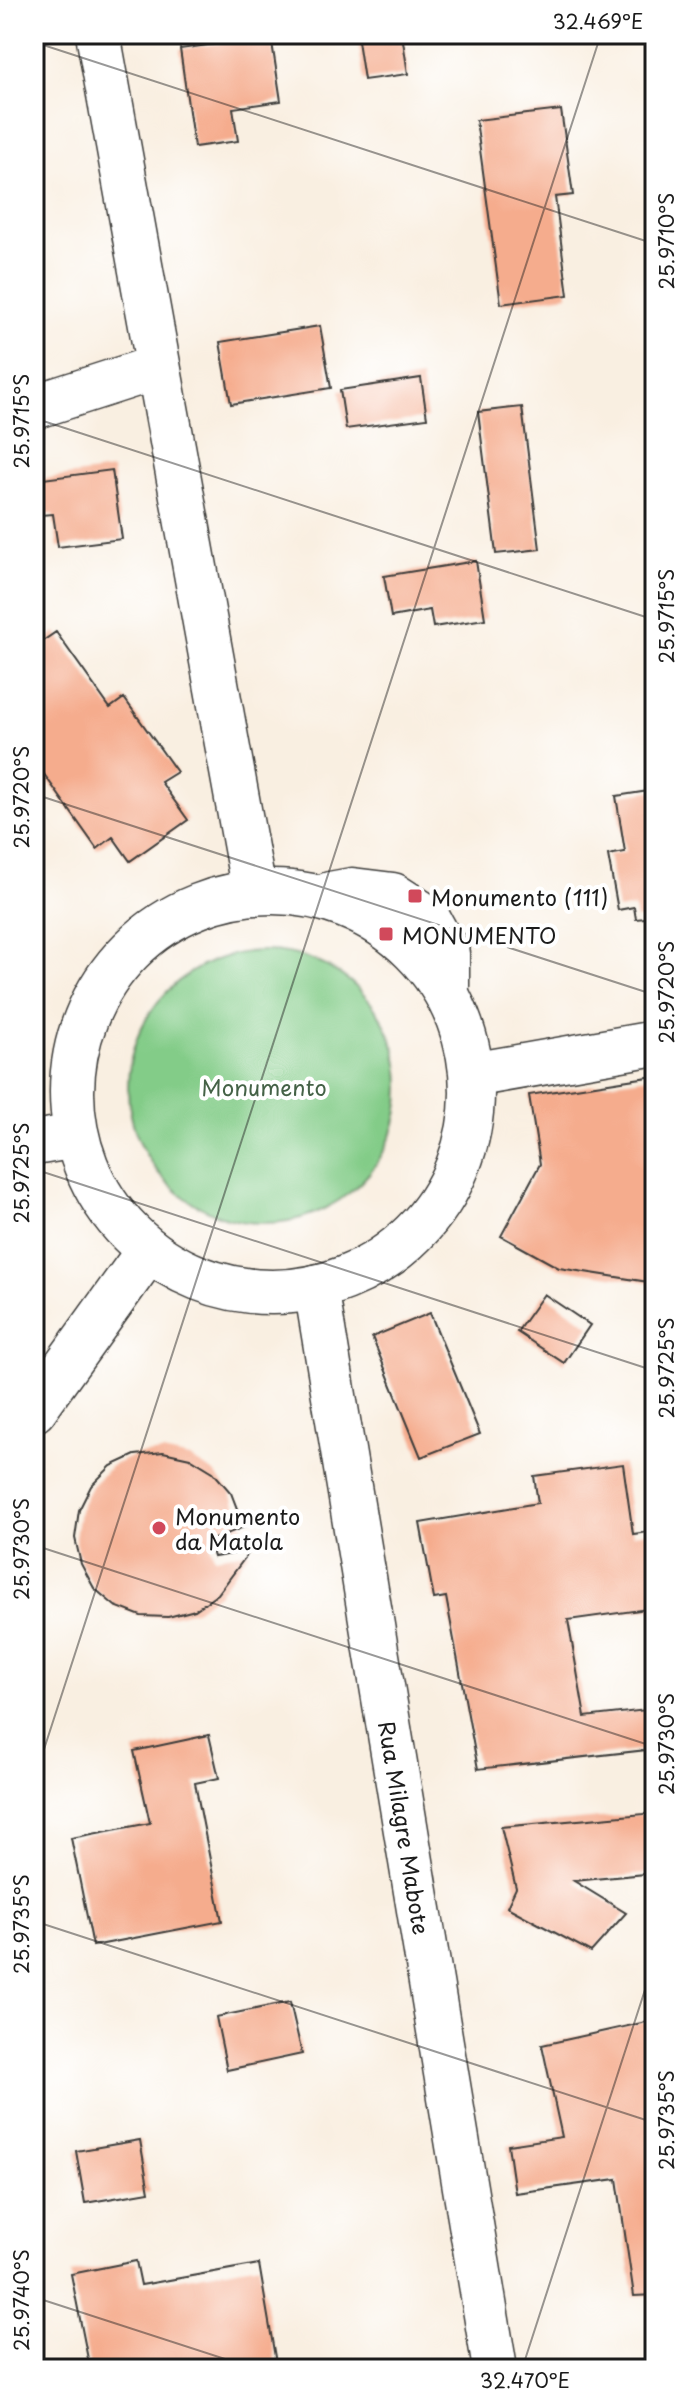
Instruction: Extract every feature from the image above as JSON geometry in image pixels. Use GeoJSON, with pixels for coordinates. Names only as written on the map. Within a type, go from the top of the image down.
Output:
{"type":"FeatureCollection","features":[{"type":"Feature","properties":{"kind":"street"},"geometry":{"type":"LineString","coordinates":[[98,34],[254,892]]}},
{"type":"Feature","properties":{"kind":"street"},"geometry":{"type":"LineString","coordinates":[[34,407],[158,367]]}},
{"type":"Feature","properties":{"kind":"street"},"geometry":{"type":"LineString","coordinates":[[254,892],[316,896],[356,910],[392,932],[423,960],[448,994],[464,1033],[472,1075],[469,1133],[450,1187],[416,1233],[370,1267],[316,1287],[258,1292],[201,1279],[149,1250],[103,1200],[55,1140],[82,1024],[108,974],[149,933],[198,905],[254,892]]}},
{"type":"Feature","properties":{"kind":"street"},"geometry":{"type":"LineString","coordinates":[[472,1075],[655,1043]]}},
{"type":"Feature","properties":{"kind":"street"},"geometry":{"type":"LineString","coordinates":[[34,1410],[149,1250]]}},
{"type":"Feature","properties":{"kind":"street","name":"Rua Milagre Mabote"},"geometry":{"type":"LineString","coordinates":[[316,1287],[495,2369]]}},
{"type":"Feature","properties":{"kind":"green space","name":"Monumento"},"geometry":{"type":"Polygon","coordinates":[[[264,951],[303,957],[328,967],[360,991],[377,1012],[389,1035],[397,1061],[400,1087],[394,1126],[384,1151],[360,1183],[339,1200],[316,1212],[290,1220],[264,1223],[225,1217],[200,1207],[168,1183],[151,1162],[139,1139],[131,1113],[128,1087],[134,1048],[144,1023],[168,991],[189,974],[212,962],[238,954],[264,951]]]}},
{"type":"Feature","properties":{"kind":"building"},"geometry":{"type":"Polygon","coordinates":[[[357,34],[402,34],[408,74],[364,80],[357,34]]]}},
{"type":"Feature","properties":{"kind":"building"},"geometry":{"type":"Polygon","coordinates":[[[271,36],[281,101],[233,108],[238,141],[194,147],[180,49],[271,36]]]}},
{"type":"Feature","properties":{"kind":"building"},"geometry":{"type":"Polygon","coordinates":[[[561,110],[573,195],[555,197],[568,295],[501,304],[476,120],[561,110]]]}},
{"type":"Feature","properties":{"kind":"building"},"geometry":{"type":"Polygon","coordinates":[[[320,326],[331,388],[231,404],[220,342],[320,326]]]}},
{"type":"Feature","properties":{"kind":"building"},"geometry":{"type":"Polygon","coordinates":[[[421,378],[427,418],[346,429],[340,390],[421,378]]]}},
{"type":"Feature","properties":{"kind":"building"},"geometry":{"type":"Polygon","coordinates":[[[522,407],[540,549],[496,554],[478,412],[522,407]]]}},
{"type":"Feature","properties":{"kind":"building"},"geometry":{"type":"Polygon","coordinates":[[[112,470],[122,539],[58,547],[53,514],[40,515],[35,480],[112,470]]]}},
{"type":"Feature","properties":{"kind":"building"},"geometry":{"type":"Polygon","coordinates":[[[476,561],[485,619],[433,627],[430,610],[391,617],[384,576],[476,561]]]}},
{"type":"Feature","properties":{"kind":"building"},"geometry":{"type":"Polygon","coordinates":[[[56,632],[110,708],[124,698],[177,772],[161,782],[188,820],[130,861],[113,837],[97,849],[34,760],[34,647],[56,632]]]}},
{"type":"Feature","properties":{"kind":"building"},"geometry":{"type":"Polygon","coordinates":[[[655,790],[655,917],[636,919],[634,907],[618,910],[608,855],[625,852],[616,796],[655,790]]]}},
{"type":"Feature","properties":{"kind":"building"},"geometry":{"type":"Polygon","coordinates":[[[655,1076],[655,1283],[559,1268],[501,1236],[540,1164],[529,1095],[655,1076]]]}},
{"type":"Feature","properties":{"kind":"building"},"geometry":{"type":"Polygon","coordinates":[[[544,1294],[590,1325],[564,1363],[517,1332],[544,1294]]]}},
{"type":"Feature","properties":{"kind":"building"},"geometry":{"type":"Polygon","coordinates":[[[430,1313],[480,1434],[421,1457],[372,1337],[430,1313]]]}},
{"type":"Feature","properties":{"kind":"building","name":"Monumento da Matola"},"geometry":{"type":"Polygon","coordinates":[[[163,1452],[190,1458],[213,1472],[231,1493],[244,1527],[209,1541],[214,1557],[250,1551],[218,1594],[195,1610],[168,1617],[141,1616],[115,1606],[94,1588],[81,1564],[75,1538],[79,1510],[91,1486],[111,1466],[135,1455],[163,1452]]]}},
{"type":"Feature","properties":{"kind":"building"},"geometry":{"type":"Polygon","coordinates":[[[623,1464],[633,1534],[655,1531],[655,1608],[568,1620],[585,1717],[655,1709],[655,1749],[478,1769],[446,1597],[434,1599],[420,1523],[538,1503],[534,1476],[623,1464]]]}},
{"type":"Feature","properties":{"kind":"building"},"geometry":{"type":"Polygon","coordinates":[[[209,1735],[219,1778],[195,1783],[222,1921],[93,1946],[71,1838],[150,1823],[134,1751],[209,1735]]]}},
{"type":"Feature","properties":{"kind":"building"},"geometry":{"type":"Polygon","coordinates":[[[655,1813],[655,1873],[574,1881],[626,1913],[591,1952],[507,1907],[516,1888],[501,1827],[655,1813]]]}},
{"type":"Feature","properties":{"kind":"building"},"geometry":{"type":"Polygon","coordinates":[[[290,2002],[302,2054],[227,2070],[216,2017],[290,2002]]]}},
{"type":"Feature","properties":{"kind":"building"},"geometry":{"type":"Polygon","coordinates":[[[655,2020],[655,2295],[634,2296],[617,2179],[515,2193],[508,2145],[562,2137],[542,2045],[655,2020]]]}},
{"type":"Feature","properties":{"kind":"building"},"geometry":{"type":"Polygon","coordinates":[[[140,2140],[149,2192],[85,2203],[76,2151],[140,2140]]]}},
{"type":"Feature","properties":{"kind":"building"},"geometry":{"type":"Polygon","coordinates":[[[136,2261],[141,2285],[259,2264],[277,2369],[90,2369],[71,2274],[136,2261]]]}},
{"type":"Feature","properties":{"kind":"place","name":"Monumento (111)"},"geometry":{"type":"Point","coordinates":[415,896]}},
{"type":"Feature","properties":{"kind":"place","name":"MONUMENTO"},"geometry":{"type":"Point","coordinates":[386,934]}},
{"type":"Feature","properties":{"kind":"place","name":"Monumento da Matola"},"geometry":{"type":"Point","coordinates":[159,1528]}}]}
